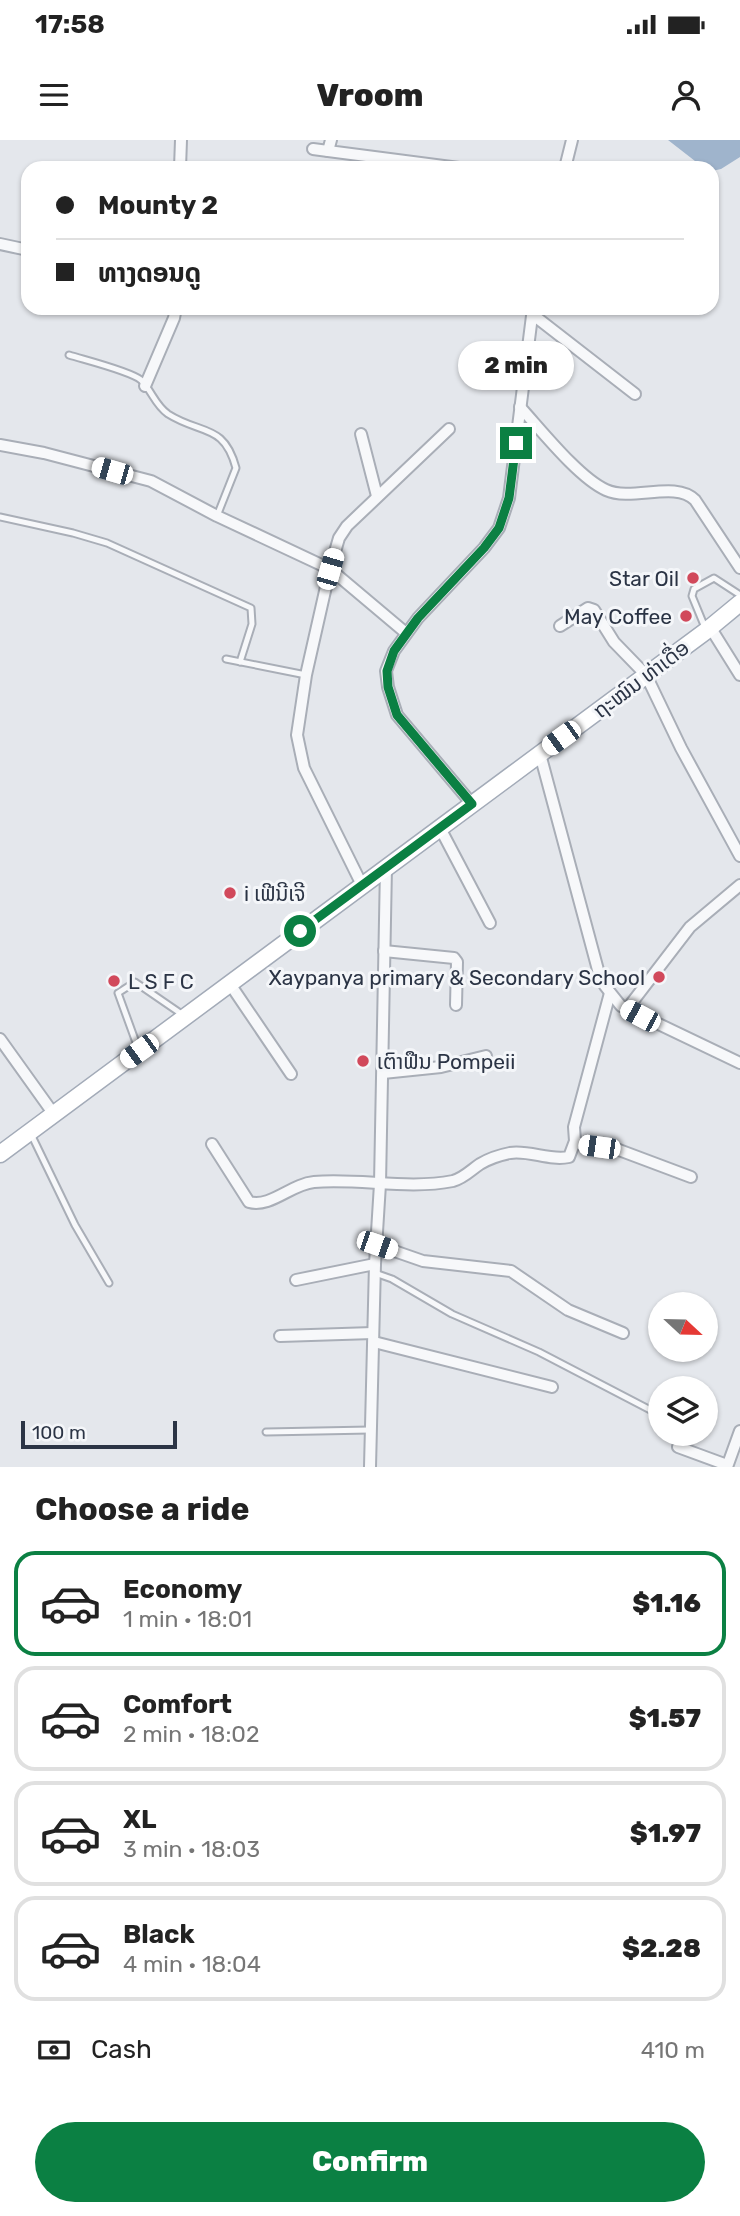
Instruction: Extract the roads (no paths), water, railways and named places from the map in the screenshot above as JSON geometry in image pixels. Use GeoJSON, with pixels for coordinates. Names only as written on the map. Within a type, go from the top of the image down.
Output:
{"type":"FeatureCollection","features":[{"type":"Feature","properties":{"kind":"main road","name":"ຖະໝົນ ທ່າເດື່ອ"},"geometry":{"type":"LineString","coordinates":[[0,1154],[740,603]]}},
{"type":"Feature","properties":{"kind":"street"},"geometry":{"type":"LineString","coordinates":[[180,161],[181,140]]}},
{"type":"Feature","properties":{"kind":"street"},"geometry":{"type":"LineString","coordinates":[[567,161],[572,140]]}},
{"type":"Feature","properties":{"kind":"street"},"geometry":{"type":"LineString","coordinates":[[313,149],[329,145],[419,161]]}},
{"type":"Feature","properties":{"kind":"street"},"geometry":{"type":"LineString","coordinates":[[0,244],[21,248]]}},
{"type":"Feature","properties":{"kind":"street"},"geometry":{"type":"LineString","coordinates":[[145,387],[173,315]]}},
{"type":"Feature","properties":{"kind":"street"},"geometry":{"type":"LineString","coordinates":[[472,804],[397,715],[387,671],[394,651],[406,633],[499,528],[509,498],[532,315]]}},
{"type":"Feature","properties":{"kind":"street"},"geometry":{"type":"LineString","coordinates":[[538,315],[635,394]]}},
{"type":"Feature","properties":{"kind":"street"},"geometry":{"type":"LineString","coordinates":[[520,407],[589,479],[608,492],[633,495],[687,493],[695,500],[740,568]]}},
{"type":"Feature","properties":{"kind":"street"},"geometry":{"type":"LineString","coordinates":[[362,885],[304,768],[297,735],[306,675],[339,538],[347,526],[377,496],[449,429]]}},
{"type":"Feature","properties":{"kind":"street"},"geometry":{"type":"LineString","coordinates":[[361,434],[377,496]]}},
{"type":"Feature","properties":{"kind":"street"},"geometry":{"type":"LineString","coordinates":[[0,445],[44,453],[151,481],[217,516],[330,569],[406,633]]}},
{"type":"Feature","properties":{"kind":"street"},"geometry":{"type":"LineString","coordinates":[[560,626],[588,608],[594,610],[614,642],[646,675],[681,748],[740,856]]}},
{"type":"Feature","properties":{"kind":"street"},"geometry":{"type":"LineString","coordinates":[[708,629],[740,675]]}},
{"type":"Feature","properties":{"kind":"street"},"geometry":{"type":"LineString","coordinates":[[540,754],[597,970],[610,993],[627,1009],[738,1059]]}},
{"type":"Feature","properties":{"kind":"street"},"geometry":{"type":"LineString","coordinates":[[440,828],[490,923]]}},
{"type":"Feature","properties":{"kind":"street"},"geometry":{"type":"LineString","coordinates":[[370,1467],[383,1073],[386,867]]}},
{"type":"Feature","properties":{"kind":"street"},"geometry":{"type":"LineString","coordinates":[[627,1009],[690,927],[740,885]]}},
{"type":"Feature","properties":{"kind":"street"},"geometry":{"type":"LineString","coordinates":[[384,951],[454,958],[457,962],[456,1005]]}},
{"type":"Feature","properties":{"kind":"street"},"geometry":{"type":"LineString","coordinates":[[230,984],[291,1074]]}},
{"type":"Feature","properties":{"kind":"street"},"geometry":{"type":"LineString","coordinates":[[212,1144],[249,1202],[256,1204],[302,1184],[315,1182],[380,1184],[454,1180],[492,1158],[513,1153],[548,1158],[569,1157],[575,1141],[574,1127],[610,993]]}},
{"type":"Feature","properties":{"kind":"street"},"geometry":{"type":"LineString","coordinates":[[0,1039],[54,1113]]}},
{"type":"Feature","properties":{"kind":"street"},"geometry":{"type":"LineString","coordinates":[[383,1073],[441,1067],[486,1056]]}},
{"type":"Feature","properties":{"kind":"street"},"geometry":{"type":"LineString","coordinates":[[575,1141],[619,1150],[691,1177]]}},
{"type":"Feature","properties":{"kind":"street"},"geometry":{"type":"LineString","coordinates":[[377,1245],[423,1261],[510,1271],[568,1310],[623,1333]]}},
{"type":"Feature","properties":{"kind":"street"},"geometry":{"type":"LineString","coordinates":[[296,1280],[375,1269]]}},
{"type":"Feature","properties":{"kind":"street"},"geometry":{"type":"LineString","coordinates":[[280,1336],[374,1338],[552,1387]]}},
{"type":"Feature","properties":{"kind":"street"},"geometry":{"type":"LineString","coordinates":[[678,1447],[731,1466],[740,1432]]}},
{"type":"Feature","properties":{"kind":"lane"},"geometry":{"type":"LineString","coordinates":[[69,355],[132,375],[140,380],[158,406],[170,415],[218,435],[225,441],[236,468],[217,516]]}},
{"type":"Feature","properties":{"kind":"lane"},"geometry":{"type":"LineString","coordinates":[[0,517],[107,543],[251,608],[252,624],[240,662]]}},
{"type":"Feature","properties":{"kind":"lane"},"geometry":{"type":"LineString","coordinates":[[708,629],[692,596],[694,589],[714,578],[740,595]]}},
{"type":"Feature","properties":{"kind":"lane"},"geometry":{"type":"LineString","coordinates":[[226,659],[306,675]]}},
{"type":"Feature","properties":{"kind":"lane"},"geometry":{"type":"LineString","coordinates":[[139,1051],[118,993],[135,982],[185,1017]]}},
{"type":"Feature","properties":{"kind":"lane"},"geometry":{"type":"LineString","coordinates":[[30,1131],[75,1225],[109,1283]]}},
{"type":"Feature","properties":{"kind":"lane"},"geometry":{"type":"LineString","coordinates":[[375,1269],[452,1314],[539,1352],[648,1409]]}},
{"type":"Feature","properties":{"kind":"lane"},"geometry":{"type":"LineString","coordinates":[[266,1432],[370,1430]]}},
{"type":"Feature","properties":{"kind":"water"},"geometry":{"type":"Polygon","coordinates":[[[668,140],[740,140],[740,157],[721,169],[719,161],[695,161],[668,140]]]}},
{"type":"Feature","properties":{"kind":"place","name":"Star Oil"},"geometry":{"type":"Point","coordinates":[693,578]}},
{"type":"Feature","properties":{"kind":"place","name":"May Coffee"},"geometry":{"type":"Point","coordinates":[686,616]}},
{"type":"Feature","properties":{"kind":"place","name":"i ເຟີນີເຈີ"},"geometry":{"type":"Point","coordinates":[230,893]}},
{"type":"Feature","properties":{"kind":"place","name":"Xaypanya primary & Secondary School"},"geometry":{"type":"Point","coordinates":[659,977]}},
{"type":"Feature","properties":{"kind":"place","name":"L S F C"},"geometry":{"type":"Point","coordinates":[114,981]}},
{"type":"Feature","properties":{"kind":"place","name":"ເຕົາຟືນ Pompeii"},"geometry":{"type":"Point","coordinates":[363,1061]}}]}
